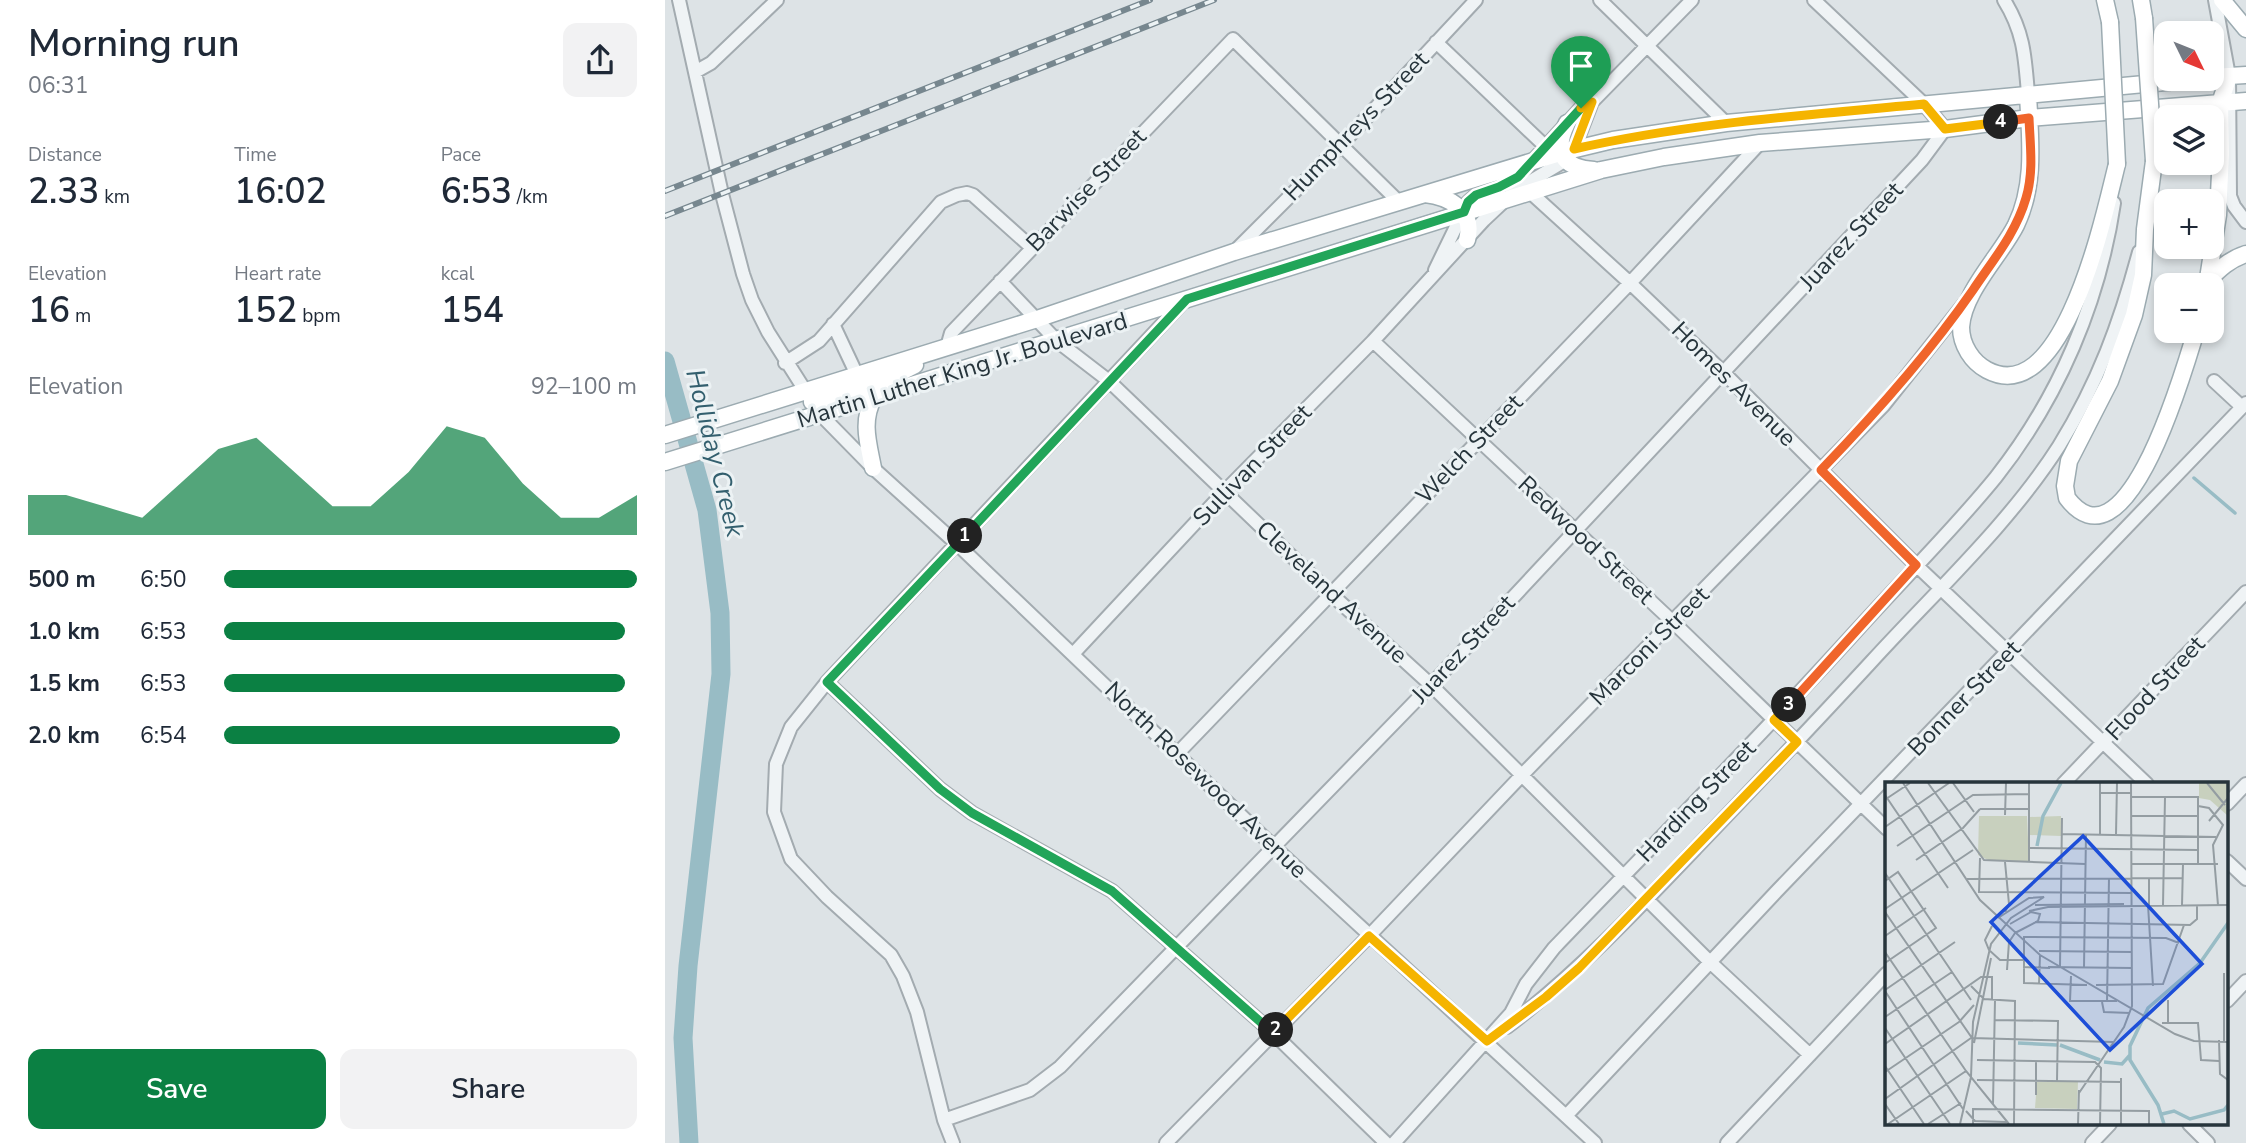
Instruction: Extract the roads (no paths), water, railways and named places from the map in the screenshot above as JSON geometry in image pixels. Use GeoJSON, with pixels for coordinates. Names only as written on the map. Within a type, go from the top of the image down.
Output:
{"type":"FeatureCollection","features":[{"type":"Feature","properties":{"kind":"main road"},"geometry":{"type":"LineString","coordinates":[[1973,289],[1961,326],[1963,339],[1974,361],[1997,374],[2011,376],[2039,363],[2062,329],[2080,288],[2095,246],[2117,164],[2110,22],[2105,0]]}},
{"type":"Feature","properties":{"kind":"main road"},"geometry":{"type":"LineString","coordinates":[[2141,0],[2154,161],[2145,229],[2143,275],[2134,315],[2110,381],[2066,473],[2067,498],[2083,514],[2105,514],[2127,498],[2173,405],[2192,343]]}},
{"type":"Feature","properties":{"kind":"main road"},"geometry":{"type":"LineString","coordinates":[[2221,0],[2246,29]]}},
{"type":"Feature","properties":{"kind":"main road"},"geometry":{"type":"LineString","coordinates":[[2209,273],[2218,215],[2221,154],[2238,75]]}},
{"type":"Feature","properties":{"kind":"main road","name":"Martin Luther King Jr. Boulevard"},"geometry":{"type":"LineString","coordinates":[[665,462],[748,436],[857,375],[1037,319],[1234,252],[1533,160],[1567,154],[1613,140],[1725,123],[2154,83]]}},
{"type":"Feature","properties":{"kind":"main road","name":"Marconi Street"},"geometry":{"type":"LineString","coordinates":[[1973,289],[2000,253],[2017,223],[2027,196],[2031,159],[2028,94]]}},
{"type":"Feature","properties":{"kind":"main road","name":"Martin Luther King Jr. Boulevard"},"geometry":{"type":"LineString","coordinates":[[665,435],[737,412],[874,397],[1601,170],[1760,143],[2232,102]]}},
{"type":"Feature","properties":{"kind":"main road"},"geometry":{"type":"LineString","coordinates":[[1567,122],[1560,136],[1577,169],[1601,170]]}},
{"type":"Feature","properties":{"kind":"main road"},"geometry":{"type":"LineString","coordinates":[[1423,194],[1455,202],[1464,212],[1470,231],[1467,240]]}},
{"type":"Feature","properties":{"kind":"main road"},"geometry":{"type":"LineString","coordinates":[[2216,273],[2237,257],[2246,254]]}},
{"type":"Feature","properties":{"kind":"main road"},"geometry":{"type":"LineString","coordinates":[[812,402],[906,370],[942,348]]}},
{"type":"Feature","properties":{"kind":"main road"},"geometry":{"type":"LineString","coordinates":[[873,468],[866,422],[867,411],[874,397]]}},
{"type":"Feature","properties":{"kind":"street","name":"North Rosewood Avenue"},"geometry":{"type":"LineString","coordinates":[[680,0],[724,204],[743,274],[752,300],[785,363],[812,402],[873,468],[957,544],[1369,936],[1487,1041],[1595,1143]]}},
{"type":"Feature","properties":{"kind":"street"},"geometry":{"type":"LineString","coordinates":[[695,72],[711,63],[777,0]]}},
{"type":"Feature","properties":{"kind":"street","name":"Humphreys Street"},"geometry":{"type":"LineString","coordinates":[[1234,252],[1340,146],[1476,0]]}},
{"type":"Feature","properties":{"kind":"street"},"geometry":{"type":"LineString","coordinates":[[1600,0],[1725,123]]}},
{"type":"Feature","properties":{"kind":"street","name":"Sullivan Street"},"geometry":{"type":"LineString","coordinates":[[1431,278],[1468,202],[1476,195],[1518,177],[1567,122],[1581,108],[1592,102],[1692,0]]}},
{"type":"Feature","properties":{"kind":"street"},"geometry":{"type":"LineString","coordinates":[[1814,0],[1924,104],[1945,129]]}},
{"type":"Feature","properties":{"kind":"street"},"geometry":{"type":"LineString","coordinates":[[2004,0],[2020,30],[2026,61],[2028,94]]}},
{"type":"Feature","properties":{"kind":"street"},"geometry":{"type":"LineString","coordinates":[[2215,0],[2238,75]]}},
{"type":"Feature","properties":{"kind":"street","name":"Barwise Street"},"geometry":{"type":"LineString","coordinates":[[942,348],[951,333],[1031,247],[1233,38],[1340,146]]}},
{"type":"Feature","properties":{"kind":"street"},"geometry":{"type":"LineString","coordinates":[[1436,42],[1545,146]]}},
{"type":"Feature","properties":{"kind":"street","name":"Sullivan Street"},"geometry":{"type":"LineString","coordinates":[[1073,654],[1225,491],[1373,341],[1505,200],[1567,154],[1592,102]]}},
{"type":"Feature","properties":{"kind":"street"},"geometry":{"type":"LineString","coordinates":[[2232,102],[2230,196],[2246,222]]}},
{"type":"Feature","properties":{"kind":"street","name":"Juarez Street"},"geometry":{"type":"LineString","coordinates":[[944,1120],[1030,1090],[1060,1067],[1431,685],[1922,160],[1945,129]]}},
{"type":"Feature","properties":{"kind":"street","name":"Welch Street"},"geometry":{"type":"LineString","coordinates":[[1177,754],[1630,283],[1760,143]]}},
{"type":"Feature","properties":{"kind":"street"},"geometry":{"type":"LineString","coordinates":[[1340,146],[1398,201]]}},
{"type":"Feature","properties":{"kind":"street","name":"Harding Street"},"geometry":{"type":"LineString","coordinates":[[1394,1143],[1511,1013],[1526,985],[1554,948],[1774,720],[1996,477],[2028,433],[2058,381],[2078,338],[2103,259],[2116,190],[2117,164]]}},
{"type":"Feature","properties":{"kind":"street","name":"Homes Avenue"},"geometry":{"type":"LineString","coordinates":[[1529,192],[1723,372],[1916,565],[2145,782]]}},
{"type":"Feature","properties":{"kind":"street"},"geometry":{"type":"LineString","coordinates":[[785,363],[819,341],[948,197],[969,194],[983,202],[1031,247]]}},
{"type":"Feature","properties":{"kind":"street","name":"Harding Street"},"geometry":{"type":"LineString","coordinates":[[1487,1041],[1571,976],[1797,742],[2002,522],[2034,482],[2080,411],[2100,371],[2122,315],[2145,229]]}},
{"type":"Feature","properties":{"kind":"street","name":"Cleveland Avenue"},"geometry":{"type":"LineString","coordinates":[[1000,281],[1057,341],[1109,381],[1331,594],[1431,685],[1710,962],[1810,1055]]}},
{"type":"Feature","properties":{"kind":"street","name":"Marconi Street"},"geometry":{"type":"LineString","coordinates":[[1166,1143],[1883,406],[1954,318],[1973,289]]}},
{"type":"Feature","properties":{"kind":"street"},"geometry":{"type":"LineString","coordinates":[[953,1143],[944,1120],[917,1012],[903,976],[891,955],[827,897],[791,859],[774,812],[776,764],[791,727],[827,682],[1187,299]]}},
{"type":"Feature","properties":{"kind":"street"},"geometry":{"type":"LineString","coordinates":[[833,324],[857,375]]}},
{"type":"Feature","properties":{"kind":"street","name":"Redwood Street"},"geometry":{"type":"LineString","coordinates":[[1373,341],[1674,622],[1885,827]]}},
{"type":"Feature","properties":{"kind":"street"},"geometry":{"type":"LineString","coordinates":[[2214,381],[2244,405]]}},
{"type":"Feature","properties":{"kind":"street","name":"Bonner Street"},"geometry":{"type":"LineString","coordinates":[[1566,1116],[2244,405]]}},
{"type":"Feature","properties":{"kind":"street","name":"Flood Street"},"geometry":{"type":"LineString","coordinates":[[2065,782],[2246,592]]}},
{"type":"Feature","properties":{"kind":"street"},"geometry":{"type":"LineString","coordinates":[[827,682],[940,789],[972,813],[1112,891],[1273,1033],[1386,1143]]}},
{"type":"Feature","properties":{"kind":"street"},"geometry":{"type":"LineString","coordinates":[[2228,803],[2246,784]]}},
{"type":"Feature","properties":{"kind":"street"},"geometry":{"type":"LineString","coordinates":[[2228,861],[2246,879]]}},
{"type":"Feature","properties":{"kind":"street"},"geometry":{"type":"LineString","coordinates":[[1727,1143],[1885,975]]}},
{"type":"Feature","properties":{"kind":"street"},"geometry":{"type":"LineString","coordinates":[[2228,1000],[2246,981]]}},
{"type":"Feature","properties":{"kind":"street"},"geometry":{"type":"LineString","coordinates":[[2092,1143],[2108,1126]]}},
{"type":"Feature","properties":{"kind":"street"},"geometry":{"type":"LineString","coordinates":[[2191,1126],[2208,1143]]}},
{"type":"Feature","properties":{"kind":"waterway","name":"Holliday Creek"},"geometry":{"type":"LineString","coordinates":[[665,361],[707,510],[720,613],[721,674],[688,966],[683,1038],[689,1143]]}},
{"type":"Feature","properties":{"kind":"waterway"},"geometry":{"type":"LineString","coordinates":[[2194,478],[2235,513]]}},
{"type":"Feature","properties":{"kind":"railway"},"geometry":{"type":"LineString","coordinates":[[665,191],[1150,0]]}},
{"type":"Feature","properties":{"kind":"railway"},"geometry":{"type":"LineString","coordinates":[[665,216],[1214,0]]}}]}
